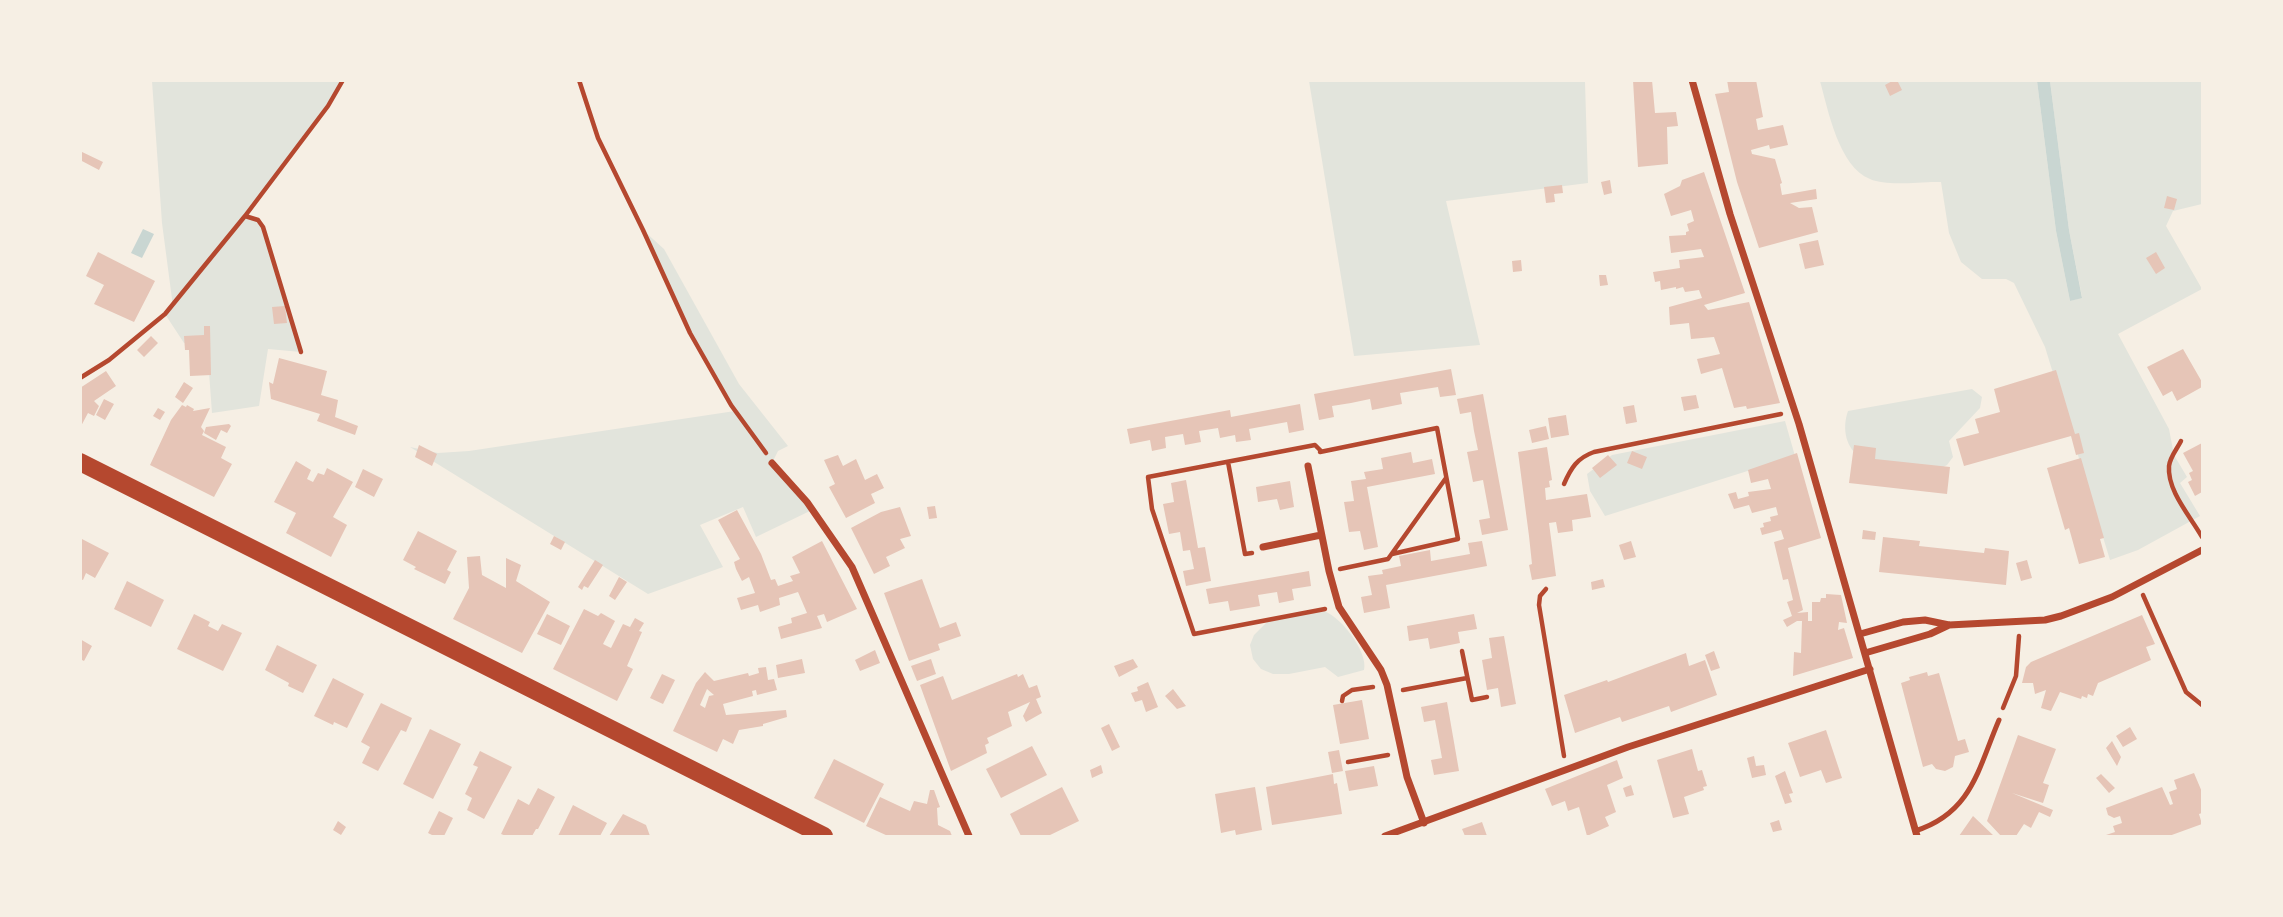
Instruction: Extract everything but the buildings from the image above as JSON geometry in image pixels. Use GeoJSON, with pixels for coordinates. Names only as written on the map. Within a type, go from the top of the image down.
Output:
{"type":"FeatureCollection","features":[{"type":"Feature","properties":{"kind":"main road"},"geometry":{"type":"LineString","coordinates":[[80,462],[824,836]]}},
{"type":"Feature","properties":{"kind":"street"},"geometry":{"type":"LineString","coordinates":[[1692,80],[1730,214],[1796,411],[1916,834]]}},
{"type":"Feature","properties":{"kind":"street"},"geometry":{"type":"LineString","coordinates":[[772,463],[807,502],[852,567],[968,836]]}},
{"type":"Feature","properties":{"kind":"street"},"geometry":{"type":"LineString","coordinates":[[1308,466],[1321,535],[1339,607],[1381,670],[1388,689],[1407,777],[1424,823]]}},
{"type":"Feature","properties":{"kind":"street"},"geometry":{"type":"LineString","coordinates":[[1263,547],[1321,535]]}},
{"type":"Feature","properties":{"kind":"street"},"geometry":{"type":"LineString","coordinates":[[1860,634],[1903,622],[1925,620],[1949,625],[2045,620],[2139,584],[2203,550]]}},
{"type":"Feature","properties":{"kind":"street"},"geometry":{"type":"LineString","coordinates":[[1866,653],[1930,634],[1949,625]]}},
{"type":"Feature","properties":{"kind":"street"},"geometry":{"type":"LineString","coordinates":[[1385,836],[1640,743],[1870,669]]}},
{"type":"Feature","properties":{"kind":"lane"},"geometry":{"type":"LineString","coordinates":[[1916,834],[1942,819],[1962,801],[1999,720]]}},
{"type":"Feature","properties":{"kind":"path"},"geometry":{"type":"LineString","coordinates":[[80,378],[110,360],[164,314],[245,216],[328,106],[344,80]]}},
{"type":"Feature","properties":{"kind":"path"},"geometry":{"type":"LineString","coordinates":[[579,80],[598,138],[690,333],[731,405],[772,463]]}},
{"type":"Feature","properties":{"kind":"path"},"geometry":{"type":"LineString","coordinates":[[245,216],[258,220],[263,227],[301,352]]}},
{"type":"Feature","properties":{"kind":"path"},"geometry":{"type":"LineString","coordinates":[[1564,484],[1572,466],[1585,455],[1594,452],[1796,411]]}},
{"type":"Feature","properties":{"kind":"path"},"geometry":{"type":"LineString","coordinates":[[1308,466],[1321,451],[1437,428],[1458,539],[1392,554]]}},
{"type":"Feature","properties":{"kind":"path"},"geometry":{"type":"LineString","coordinates":[[2182,441],[2171,459],[2170,477],[2173,488],[2203,537]]}},
{"type":"Feature","properties":{"kind":"path"},"geometry":{"type":"LineString","coordinates":[[1321,451],[1315,445],[1148,477],[1152,509],[1194,634],[1339,607]]}},
{"type":"Feature","properties":{"kind":"path"},"geometry":{"type":"LineString","coordinates":[[1228,462],[1245,554],[1260,551],[1263,547]]}},
{"type":"Feature","properties":{"kind":"path"},"geometry":{"type":"LineString","coordinates":[[1329,571],[1388,559],[1446,477]]}},
{"type":"Feature","properties":{"kind":"path"},"geometry":{"type":"LineString","coordinates":[[2139,584],[2186,692],[2203,705]]}},
{"type":"Feature","properties":{"kind":"path"},"geometry":{"type":"LineString","coordinates":[[1546,589],[1539,605],[1561,743],[1571,768]]}},
{"type":"Feature","properties":{"kind":"path"},"geometry":{"type":"LineString","coordinates":[[1999,720],[2016,676],[2020,621]]}},
{"type":"Feature","properties":{"kind":"path"},"geometry":{"type":"LineString","coordinates":[[1462,651],[1472,700],[1487,697]]}},
{"type":"Feature","properties":{"kind":"path"},"geometry":{"type":"LineString","coordinates":[[1342,701],[1343,696],[1352,690],[1388,689],[1467,678]]}},
{"type":"Feature","properties":{"kind":"path"},"geometry":{"type":"LineString","coordinates":[[1348,762],[1402,752]]}},
{"type":"Feature","properties":{"kind":"shaded area"},"geometry":{"type":"Polygon","coordinates":[[[152,81],[343,81],[328,106],[245,215],[252,217],[263,227],[301,352],[268,349],[259,406],[212,413],[207,345],[184,343],[165,314],[172,304],[172,299],[162,223],[152,81]]]}},
{"type":"Feature","properties":{"kind":"shaded area"},"geometry":{"type":"Polygon","coordinates":[[[1309,81],[1597,81],[1585,82],[1588,183],[1446,201],[1480,345],[1354,356],[1309,81]]]}},
{"type":"Feature","properties":{"kind":"shaded area"},"geometry":{"type":"Polygon","coordinates":[[[1820,81],[2037,81],[2056,231],[2070,301],[2082,297],[2069,230],[2050,81],[2202,81],[2202,204],[2173,211],[2166,226],[2202,289],[2118,334],[2169,429],[2174,455],[2187,477],[2180,483],[2200,516],[2138,550],[2110,560],[2045,347],[2014,283],[2006,279],[1982,279],[1961,262],[1949,233],[1941,182],[1886,183],[1859,173],[1850,163],[1836,136],[1820,81]]]}},
{"type":"Feature","properties":{"kind":"shaded area"},"geometry":{"type":"Polygon","coordinates":[[[2037,81],[2050,81],[2069,230],[2082,298],[2070,301],[2056,231],[2037,81]]]}},
{"type":"Feature","properties":{"kind":"shaded area"},"geometry":{"type":"Polygon","coordinates":[[[143,229],[154,234],[142,258],[131,253],[143,229]]]}},
{"type":"Feature","properties":{"kind":"shaded area"},"geometry":{"type":"Polygon","coordinates":[[[643,230],[664,249],[739,384],[788,446],[778,451],[772,463],[812,510],[756,537],[743,507],[700,525],[723,567],[648,594],[410,447],[438,453],[469,451],[735,411],[690,333],[643,230]]]}},
{"type":"Feature","properties":{"kind":"shaded area"},"geometry":{"type":"Polygon","coordinates":[[[1972,389],[1982,397],[1980,408],[1949,441],[1953,457],[1947,465],[1939,469],[1869,461],[1857,455],[1849,444],[1845,431],[1848,411],[1972,389]]]}},
{"type":"Feature","properties":{"kind":"shaded area"},"geometry":{"type":"Polygon","coordinates":[[[1785,421],[1795,456],[1605,516],[1590,491],[1587,474],[1612,455],[1785,421]]]}},
{"type":"Feature","properties":{"kind":"shaded area"},"geometry":{"type":"Polygon","coordinates":[[[1320,610],[1335,618],[1351,634],[1362,653],[1364,670],[1338,677],[1325,667],[1289,674],[1273,674],[1261,669],[1253,659],[1250,645],[1254,635],[1269,620],[1320,610]]]}}]}
